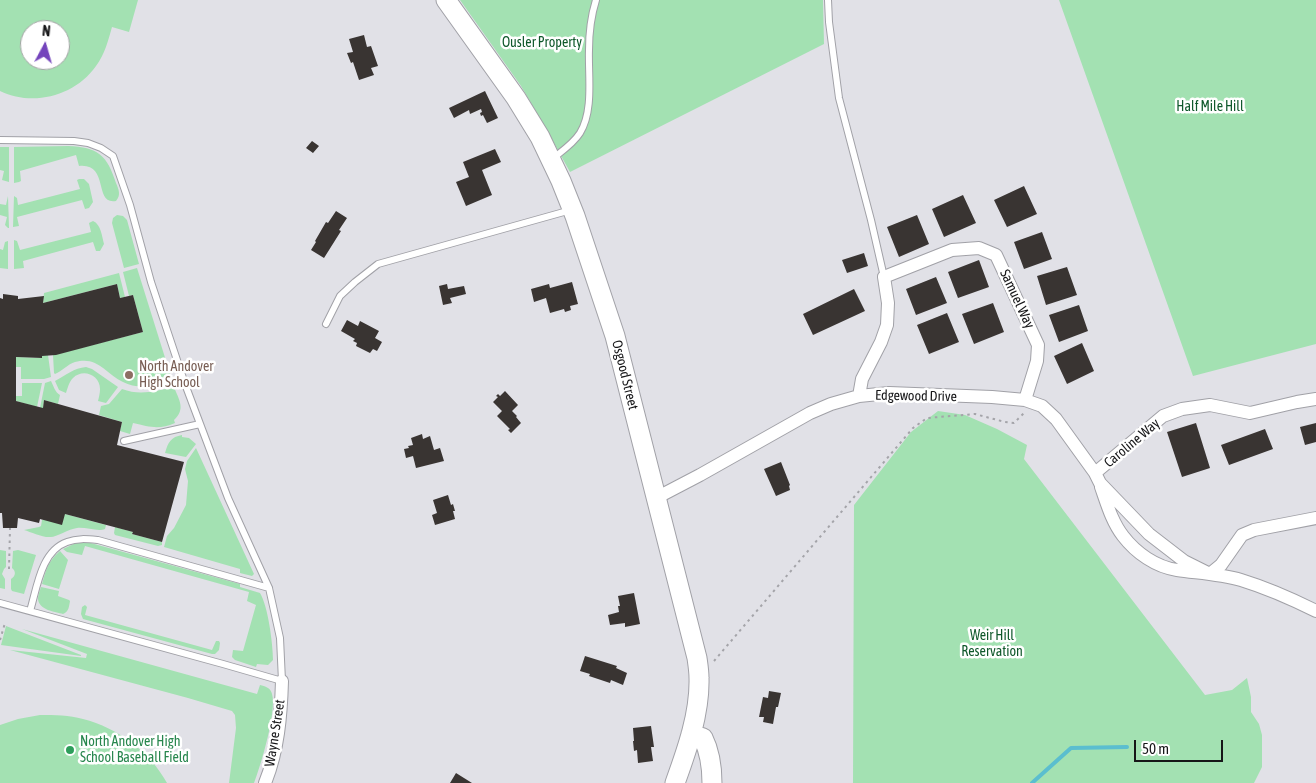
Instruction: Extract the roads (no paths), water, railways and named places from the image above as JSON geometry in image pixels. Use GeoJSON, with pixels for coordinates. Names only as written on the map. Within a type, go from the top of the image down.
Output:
{"type":"FeatureCollection","features":[{"type":"Feature","properties":{"kind":"street","name":"Osgood Street"},"geometry":{"type":"LineString","coordinates":[[446,0],[516,98],[540,137],[573,210],[615,336],[697,658],[699,678],[698,705],[675,783]]}},
{"type":"Feature","properties":{"kind":"street","name":"Samuel Way"},"geometry":{"type":"LineString","coordinates":[[884,277],[952,250],[979,248],[996,255],[1038,345],[1037,361],[1027,401]]}},
{"type":"Feature","properties":{"kind":"street"},"geometry":{"type":"LineString","coordinates":[[859,396],[862,379],[881,342],[887,325],[888,303],[884,277]]}},
{"type":"Feature","properties":{"kind":"street","name":"Edgewood Drive"},"geometry":{"type":"LineString","coordinates":[[656,498],[810,413],[831,404],[859,396],[889,394],[992,397],[1027,401],[1042,406],[1056,420],[1098,478],[1149,534],[1184,560],[1210,574]]}},
{"type":"Feature","properties":{"kind":"street","name":"Caroline Way"},"geometry":{"type":"LineString","coordinates":[[1098,478],[1163,416],[1182,409],[1210,405],[1250,413],[1316,399]]}},
{"type":"Feature","properties":{"kind":"street","name":"Edgewood Drive"},"geometry":{"type":"LineString","coordinates":[[1098,478],[1112,516],[1123,536],[1137,550],[1156,564],[1175,570],[1210,574],[1250,583],[1276,592],[1316,611]]}},
{"type":"Feature","properties":{"kind":"street"},"geometry":{"type":"LineString","coordinates":[[1210,574],[1221,565],[1242,535],[1254,530],[1316,518]]}},
{"type":"Feature","properties":{"kind":"street","name":"Wayne Street"},"geometry":{"type":"LineString","coordinates":[[265,783],[280,723],[282,682]]}},
{"type":"Feature","properties":{"kind":"street"},"geometry":{"type":"LineString","coordinates":[[691,734],[703,738],[708,749],[712,783]]}},
{"type":"Feature","properties":{"kind":"lane"},"geometry":{"type":"LineString","coordinates":[[551,160],[573,142],[586,120],[591,22],[596,0]]}},
{"type":"Feature","properties":{"kind":"lane"},"geometry":{"type":"LineString","coordinates":[[828,0],[839,98],[884,277]]}},
{"type":"Feature","properties":{"kind":"lane"},"geometry":{"type":"LineString","coordinates":[[0,140],[74,140],[95,145],[113,156],[130,205],[151,282],[185,384],[228,498],[268,588],[280,638],[282,682],[0,603]]}},
{"type":"Feature","properties":{"kind":"lane"},"geometry":{"type":"LineString","coordinates":[[326,324],[340,296],[378,264],[573,210]]}},
{"type":"Feature","properties":{"kind":"lane"},"geometry":{"type":"LineString","coordinates":[[124,441],[200,424]]}},
{"type":"Feature","properties":{"kind":"lane"},"geometry":{"type":"LineString","coordinates":[[30,611],[43,565],[49,555],[66,542],[81,539],[98,540],[268,588]]}},
{"type":"Feature","properties":{"kind":"waterway"},"geometry":{"type":"LineString","coordinates":[[1032,783],[1071,748],[1127,747]]}},
{"type":"Feature","properties":{"kind":"place","name":"North Andover High School"},"geometry":{"type":"Point","coordinates":[129,375]}},
{"type":"Feature","properties":{"kind":"place","name":"North Andover High School Baseball Field"},"geometry":{"type":"Point","coordinates":[70,750]}},
{"type":"Feature","properties":{"kind":"park label","name":"Ousler Property"},"geometry":{"type":"Point","coordinates":[542,43]}},
{"type":"Feature","properties":{"kind":"park label","name":"Half Mile Hill"},"geometry":{"type":"Point","coordinates":[1210,107]}},
{"type":"Feature","properties":{"kind":"park label","name":"Weir Hill Reservation"},"geometry":{"type":"Point","coordinates":[992,644]}}]}
